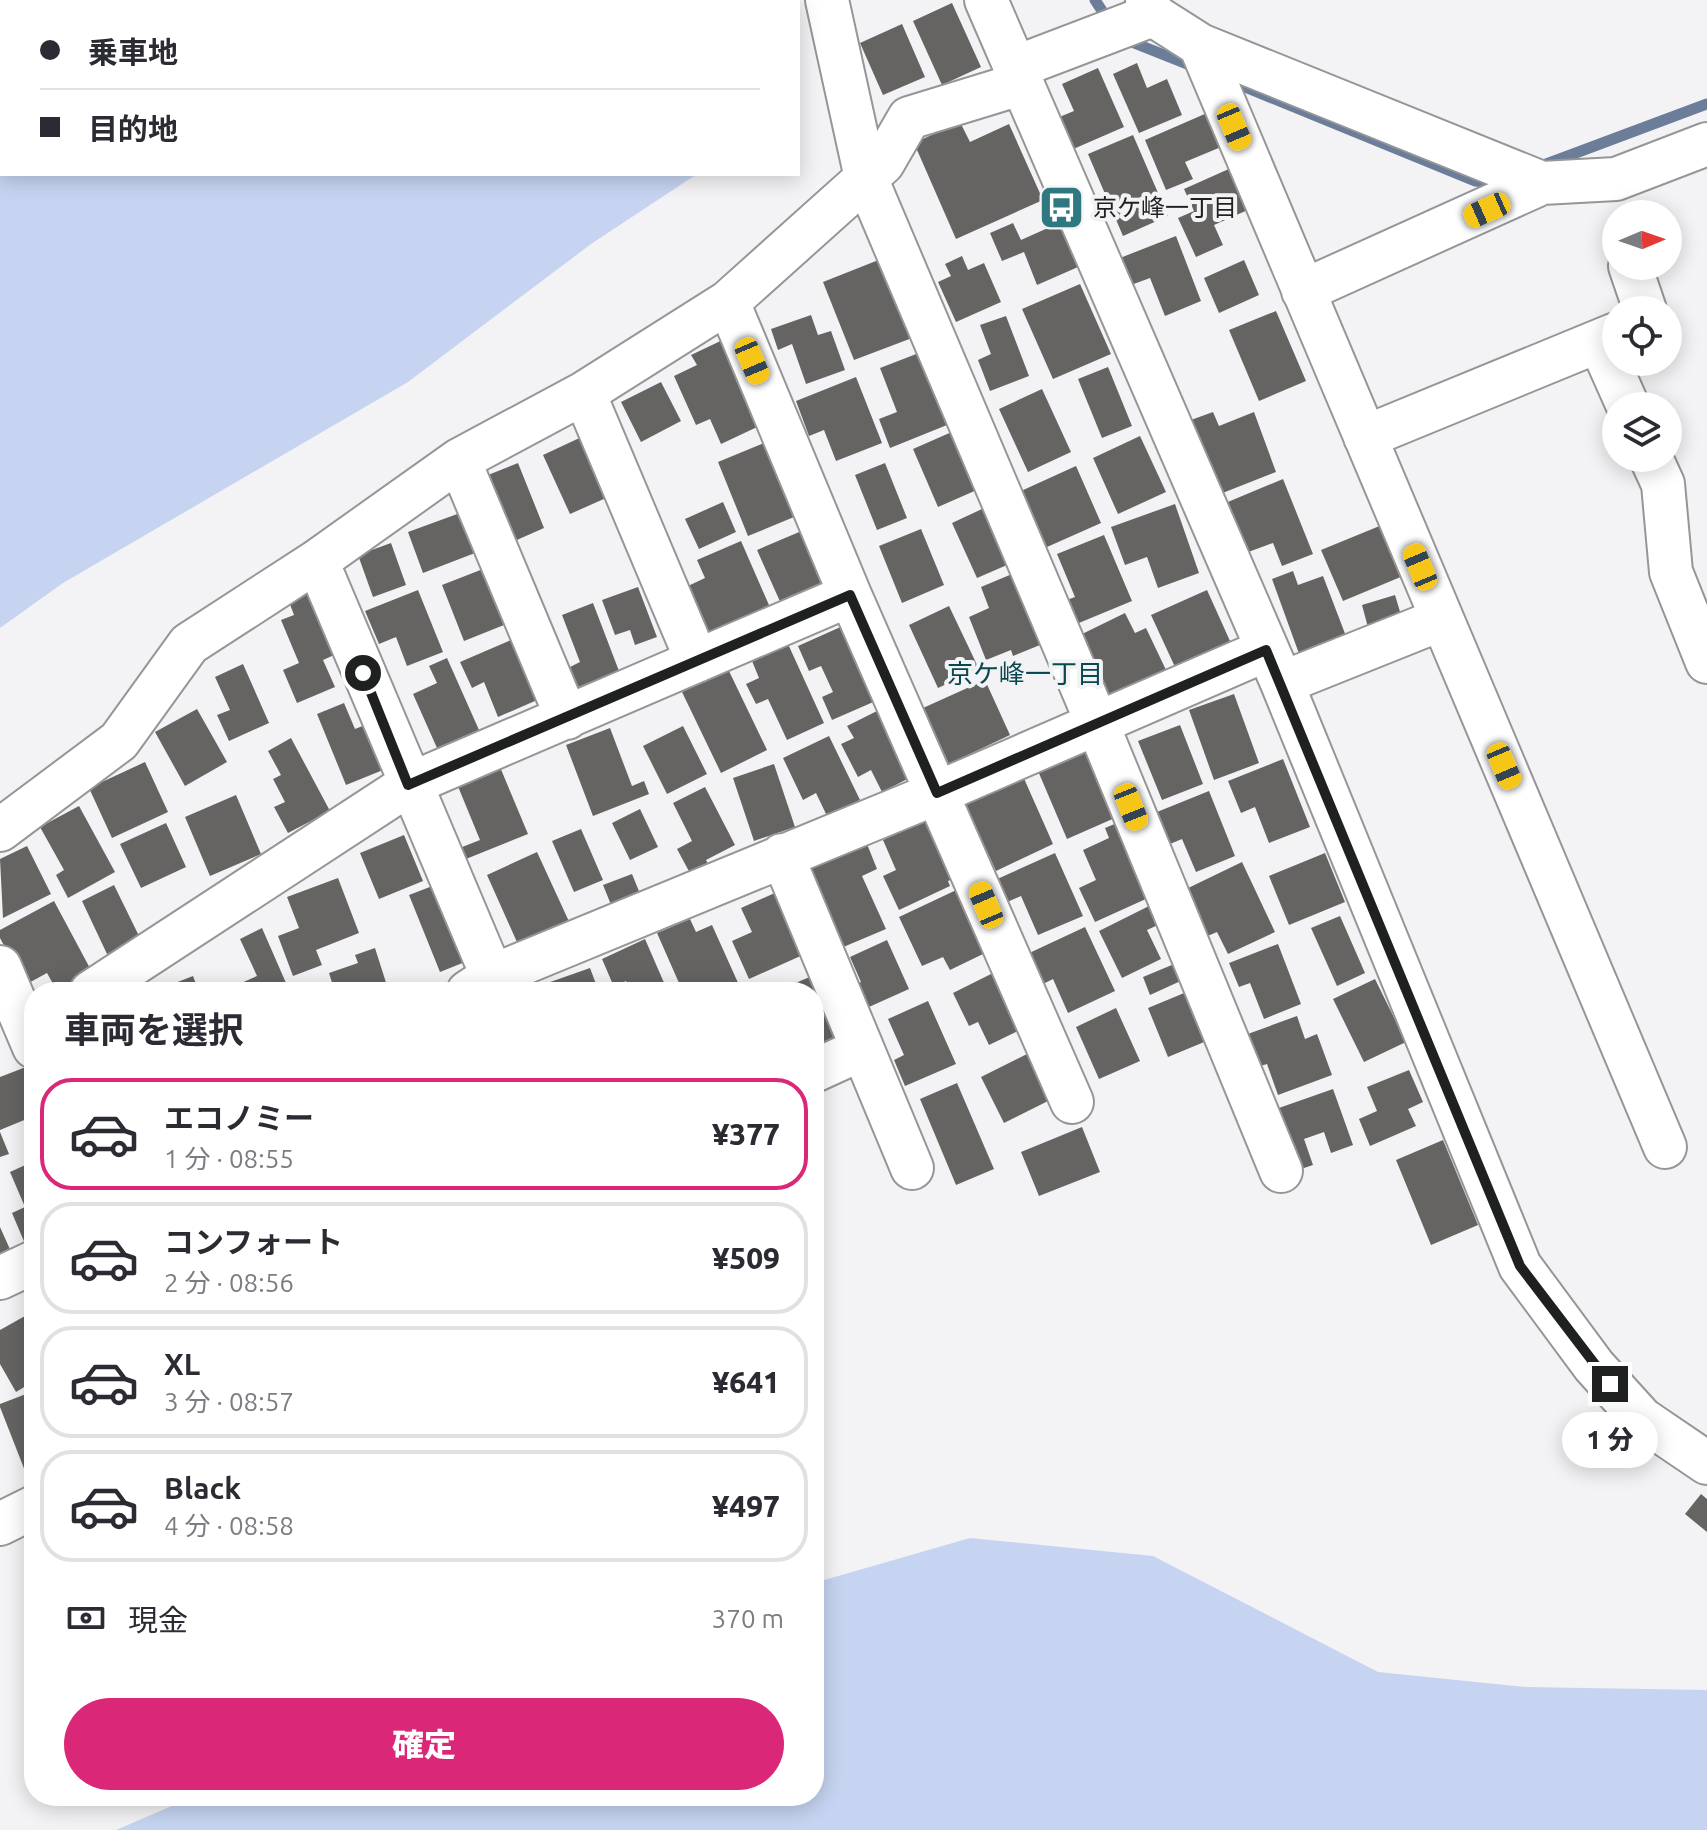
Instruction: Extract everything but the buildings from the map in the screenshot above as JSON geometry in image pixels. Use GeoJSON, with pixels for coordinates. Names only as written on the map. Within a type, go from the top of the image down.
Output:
{"type":"FeatureCollection","features":[{"type":"Feature","properties":{"kind":"street"},"geometry":{"type":"LineString","coordinates":[[827,0],[866,178],[1097,723],[1281,1171]]}},
{"type":"Feature","properties":{"kind":"street"},"geometry":{"type":"LineString","coordinates":[[986,0],[1274,666],[1520,1266],[1594,1366],[1642,1419],[1707,1463]]}},
{"type":"Feature","properties":{"kind":"street"},"geometry":{"type":"LineString","coordinates":[[0,830],[119,741],[189,644],[317,561],[459,460],[584,393],[728,302],[883,163],[909,118],[1017,76],[1150,7],[1200,45],[1542,183]]}},
{"type":"Feature","properties":{"kind":"street"},"geometry":{"type":"LineString","coordinates":[[1200,45],[1665,1147]]}},
{"type":"Feature","properties":{"kind":"street"},"geometry":{"type":"LineString","coordinates":[[1303,291],[1542,183],[1616,179],[1704,154]]}},
{"type":"Feature","properties":{"kind":"street"},"geometry":{"type":"LineString","coordinates":[[728,302],[850,595],[1072,1102]]}},
{"type":"Feature","properties":{"kind":"street"},"geometry":{"type":"LineString","coordinates":[[1365,437],[1602,340]]}},
{"type":"Feature","properties":{"kind":"street"},"geometry":{"type":"LineString","coordinates":[[584,393],[697,661]]}},
{"type":"Feature","properties":{"kind":"street"},"geometry":{"type":"LineString","coordinates":[[459,460],[567,718]]}},
{"type":"Feature","properties":{"kind":"street"},"geometry":{"type":"LineString","coordinates":[[1657,472],[1663,484],[1671,572],[1707,662]]}},
{"type":"Feature","properties":{"kind":"street"},"geometry":{"type":"LineString","coordinates":[[317,561],[484,982]]}},
{"type":"Feature","properties":{"kind":"street"},"geometry":{"type":"LineString","coordinates":[[106,982],[408,785],[850,595]]}},
{"type":"Feature","properties":{"kind":"street"},"geometry":{"type":"LineString","coordinates":[[497,982],[782,855],[937,793],[1097,723],[1274,666],[1442,619]]}},
{"type":"Feature","properties":{"kind":"street"},"geometry":{"type":"LineString","coordinates":[[782,855],[912,1168]]}},
{"type":"Feature","properties":{"kind":"street"},"geometry":{"type":"LineString","coordinates":[[0,967],[24,1039]]}},
{"type":"Feature","properties":{"kind":"street"},"geometry":{"type":"LineString","coordinates":[[824,1066],[862,1049]]}},
{"type":"Feature","properties":{"kind":"street"},"geometry":{"type":"LineString","coordinates":[[0,1278],[24,1267]]}},
{"type":"Feature","properties":{"kind":"street"},"geometry":{"type":"LineString","coordinates":[[0,1524],[24,1512]]}},
{"type":"Feature","properties":{"kind":"shaded area"},"geometry":{"type":"Polygon","coordinates":[[[0,176],[694,176],[591,244],[408,382],[63,583],[0,628],[0,176]]]}},
{"type":"Feature","properties":{"kind":"shaded area"},"geometry":{"type":"Polygon","coordinates":[[[970,1538],[1153,1556],[1378,1672],[1525,1687],[1707,1690],[1707,1830],[116,1830],[172,1806],[824,1806],[824,1580],[970,1538]]]}},
{"type":"Feature","properties":{"kind":"waterway"},"geometry":{"type":"LineString","coordinates":[[1095,0],[1110,23]]}},
{"type":"Feature","properties":{"kind":"waterway"},"geometry":{"type":"LineString","coordinates":[[1124,39],[1197,68]]}},
{"type":"Feature","properties":{"kind":"waterway"},"geometry":{"type":"LineString","coordinates":[[1228,80],[1475,181],[1495,183]]}},
{"type":"Feature","properties":{"kind":"waterway"},"geometry":{"type":"LineString","coordinates":[[1541,166],[1707,104]]}},
{"type":"Feature","properties":{"kind":"place","name":"京ケ峰一丁目"},"geometry":{"type":"Point","coordinates":[1062,207]}},
{"type":"Feature","properties":{"kind":"district","name":"京ケ峰一丁目"},"geometry":{"type":"Point","coordinates":[1025,673]}},
{"type":"Feature","properties":{"kind":"route"},"geometry":{"type":"LineString","coordinates":[[363,673],[408,785],[850,595],[937,793],[1266,650],[1520,1266],[1610,1384]]}}]}
